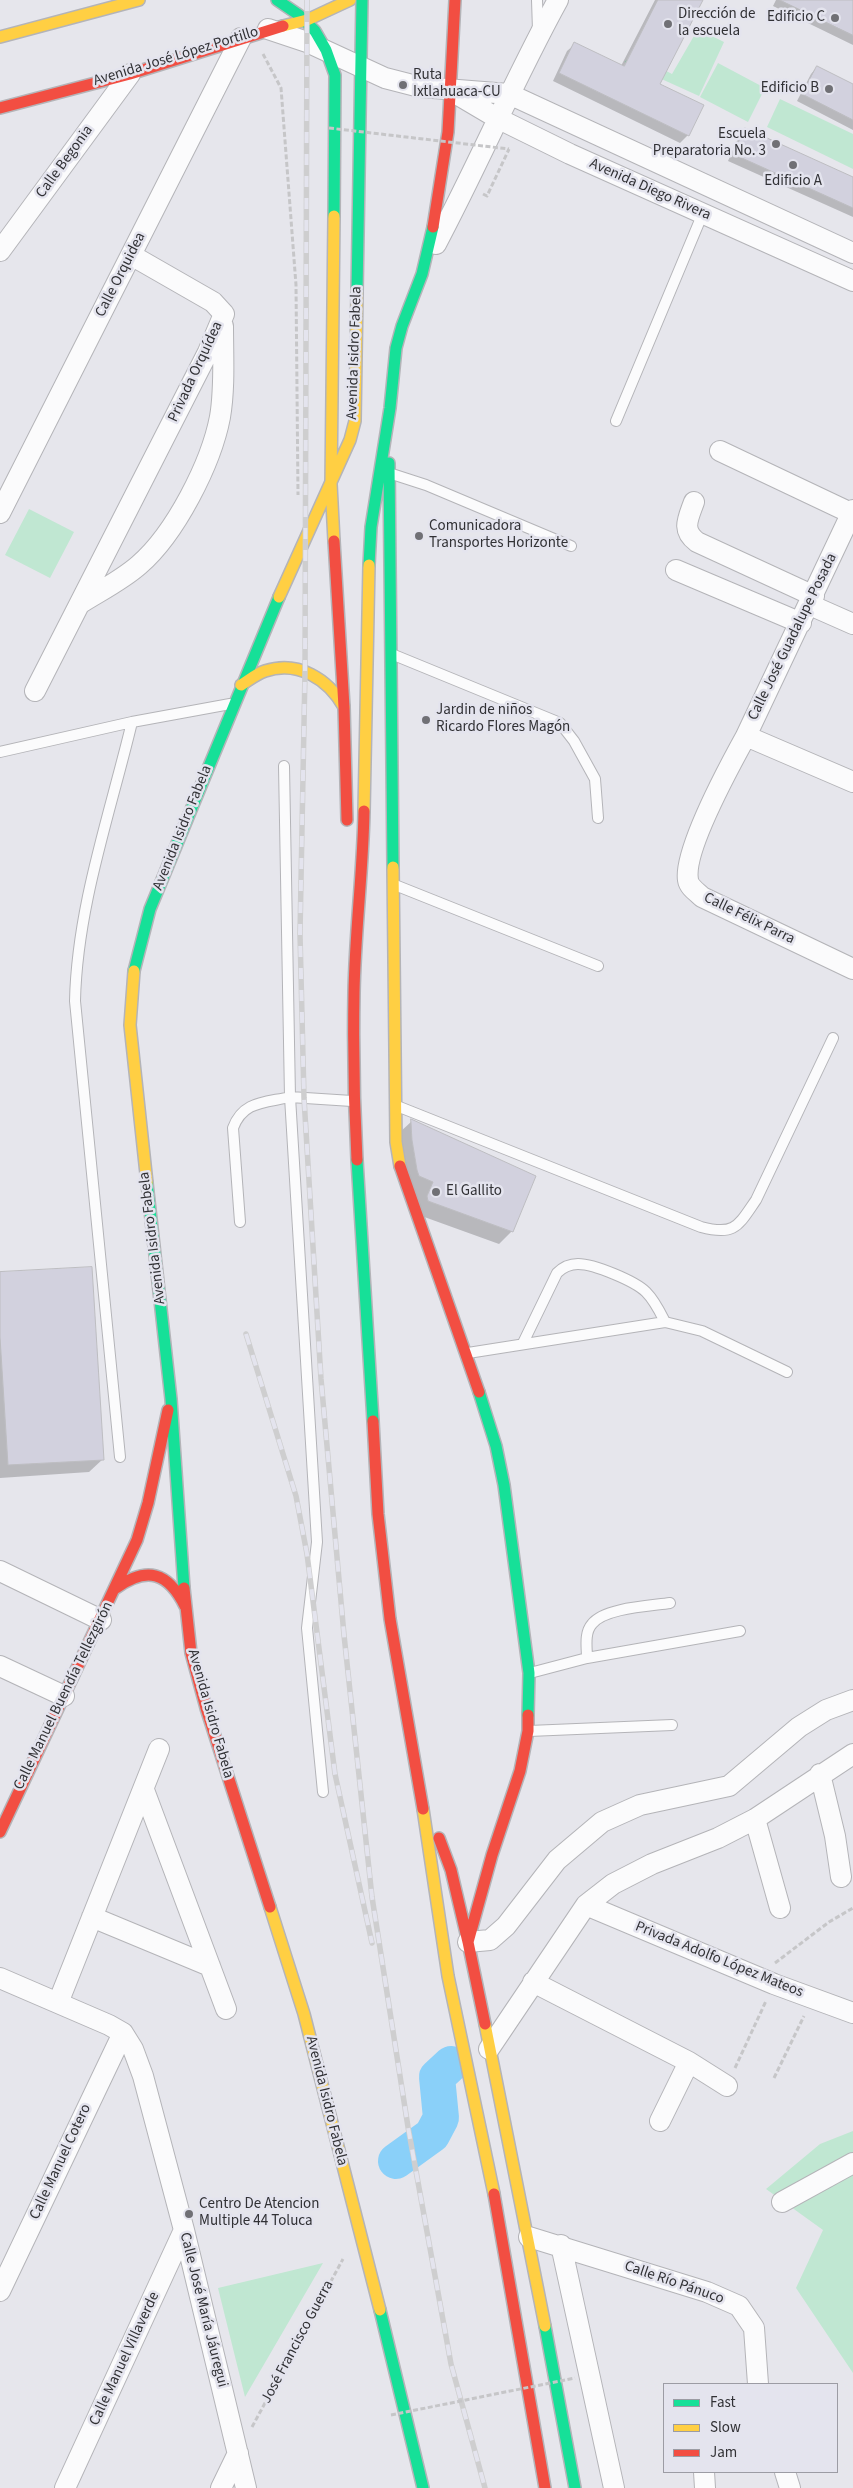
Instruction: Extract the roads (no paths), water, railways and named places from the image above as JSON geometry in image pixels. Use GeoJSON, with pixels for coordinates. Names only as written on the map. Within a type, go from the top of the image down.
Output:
{"type":"FeatureCollection","features":[{"type":"Feature","properties":{"kind":"main road"},"geometry":{"type":"LineString","coordinates":[[0,37],[139,0]]}},
{"type":"Feature","properties":{"kind":"main road"},"geometry":{"type":"LineString","coordinates":[[276,0],[307,20],[322,40],[335,75],[331,484],[344,707],[347,837]]}},
{"type":"Feature","properties":{"kind":"main road","name":"Avenida José López Portillo"},"geometry":{"type":"LineString","coordinates":[[0,108],[130,74],[254,33],[307,20],[350,0]]}},
{"type":"Feature","properties":{"kind":"main road","name":"Avenida Isidro Fabela"},"geometry":{"type":"LineString","coordinates":[[362,0],[355,420],[350,440],[241,685],[150,909],[137,955],[131,990],[132,1062],[153,1224],[171,1399],[185,1606],[196,1674],[304,2014],[423,2488]]}},
{"type":"Feature","properties":{"kind":"main road"},"geometry":{"type":"LineString","coordinates":[[456,0],[443,174],[425,265],[405,316],[396,348],[389,416],[372,513],[369,543],[363,871],[354,991],[354,1101],[378,1514],[390,1619],[421,1795],[448,1976],[501,2225],[545,2488]]}},
{"type":"Feature","properties":{"kind":"main road"},"geometry":{"type":"LineString","coordinates":[[389,416],[396,1142],[402,1174],[467,1353],[496,1446],[504,1485],[528,1673],[528,1731],[520,1771],[492,1855],[468,1942]]}},
{"type":"Feature","properties":{"kind":"main road"},"geometry":{"type":"LineString","coordinates":[[241,685],[268,670],[294,669],[307,672],[330,684],[344,707]]}},
{"type":"Feature","properties":{"kind":"main road"},"geometry":{"type":"LineString","coordinates":[[348,887],[354,991]]}},
{"type":"Feature","properties":{"kind":"main road","name":"Calle Manuel Buendía Tellezgirón"},"geometry":{"type":"LineString","coordinates":[[1,1828],[101,1620],[137,1540],[148,1503],[171,1399]]}},
{"type":"Feature","properties":{"kind":"main road","name":"Calle Manuel Buendía Tellezgirón"},"geometry":{"type":"LineString","coordinates":[[116,1588],[123,1582],[142,1574],[162,1577],[170,1582],[180,1593],[185,1606]]}},
{"type":"Feature","properties":{"kind":"main road"},"geometry":{"type":"LineString","coordinates":[[421,1795],[451,1870],[468,1942],[530,2237],[575,2488]]}},
{"type":"Feature","properties":{"kind":"street"},"geometry":{"type":"LineString","coordinates":[[425,265],[467,185],[497,118],[558,0]]}},
{"type":"Feature","properties":{"kind":"street","name":"Avenida Diego Rivera"},"geometry":{"type":"LineString","coordinates":[[254,33],[327,52],[386,78],[420,87],[450,91],[510,94],[853,253]]}},
{"type":"Feature","properties":{"kind":"street","name":"Calle Orquidea"},"geometry":{"type":"LineString","coordinates":[[0,513],[131,255],[254,33]]}},
{"type":"Feature","properties":{"kind":"street","name":"Calle Begonia"},"geometry":{"type":"LineString","coordinates":[[0,250],[130,74]]}},
{"type":"Feature","properties":{"kind":"street","name":"Avenida Diego Rivera"},"geometry":{"type":"LineString","coordinates":[[450,91],[497,118],[570,154],[853,281]]}},
{"type":"Feature","properties":{"kind":"street"},"geometry":{"type":"LineString","coordinates":[[570,154],[582,128]]}},
{"type":"Feature","properties":{"kind":"street"},"geometry":{"type":"LineString","coordinates":[[131,255],[213,302],[224,314]]}},
{"type":"Feature","properties":{"kind":"street","name":"Privada Orquídea"},"geometry":{"type":"LineString","coordinates":[[80,603],[138,566],[169,532],[182,512],[205,462],[220,417],[224,314]]}},
{"type":"Feature","properties":{"kind":"street","name":"Privada Orquídea"},"geometry":{"type":"LineString","coordinates":[[36,691],[208,352],[224,314]]}},
{"type":"Feature","properties":{"kind":"street"},"geometry":{"type":"LineString","coordinates":[[720,452],[852,513]]}},
{"type":"Feature","properties":{"kind":"street"},"geometry":{"type":"LineString","coordinates":[[694,502],[686,528],[689,536],[697,542],[812,600],[853,624]]}},
{"type":"Feature","properties":{"kind":"street","name":"Calle José Guadalupe Posada"},"geometry":{"type":"LineString","coordinates":[[734,759],[801,624],[852,513]]}},
{"type":"Feature","properties":{"kind":"street"},"geometry":{"type":"LineString","coordinates":[[676,570],[801,624]]}},
{"type":"Feature","properties":{"kind":"street"},"geometry":{"type":"LineString","coordinates":[[746,736],[853,782]]}},
{"type":"Feature","properties":{"kind":"street","name":"Calle Félix Parra"},"geometry":{"type":"LineString","coordinates":[[734,759],[691,854],[687,869],[688,882],[702,897],[853,969]]}},
{"type":"Feature","properties":{"kind":"street"},"geometry":{"type":"LineString","coordinates":[[0,1571],[101,1620]]}},
{"type":"Feature","properties":{"kind":"street"},"geometry":{"type":"LineString","coordinates":[[0,1666],[64,1696]]}},
{"type":"Feature","properties":{"kind":"street"},"geometry":{"type":"LineString","coordinates":[[468,1942],[490,1940],[506,1926],[557,1860],[602,1822],[640,1805],[729,1786],[799,1726],[826,1710],[853,1700]]}},
{"type":"Feature","properties":{"kind":"street"},"geometry":{"type":"LineString","coordinates":[[58,2002],[159,1749]]}},
{"type":"Feature","properties":{"kind":"street"},"geometry":{"type":"LineString","coordinates":[[490,2049],[586,1905],[613,1884],[652,1864],[718,1838],[755,1819],[820,1774],[853,1754]]}},
{"type":"Feature","properties":{"kind":"street"},"geometry":{"type":"LineString","coordinates":[[820,1774],[835,1836],[841,1877]]}},
{"type":"Feature","properties":{"kind":"street"},"geometry":{"type":"LineString","coordinates":[[144,1790],[226,2010]]}},
{"type":"Feature","properties":{"kind":"street"},"geometry":{"type":"LineString","coordinates":[[755,1819],[780,1908]]}},
{"type":"Feature","properties":{"kind":"street","name":"Privada Adolfo López Mateos"},"geometry":{"type":"LineString","coordinates":[[586,1905],[765,1981],[853,2013]]}},
{"type":"Feature","properties":{"kind":"street"},"geometry":{"type":"LineString","coordinates":[[92,1917],[210,1966]]}},
{"type":"Feature","properties":{"kind":"street"},"geometry":{"type":"LineString","coordinates":[[0,1978],[58,2002],[123,2033]]}},
{"type":"Feature","properties":{"kind":"street"},"geometry":{"type":"LineString","coordinates":[[533,1982],[689,2062],[727,2086]]}},
{"type":"Feature","properties":{"kind":"street","name":"Calle José María Jáuregui"},"geometry":{"type":"LineString","coordinates":[[123,2033],[133,2049],[142,2076],[184,2230],[238,2453],[244,2486]]}},
{"type":"Feature","properties":{"kind":"street","name":"Calle Manuel Cotero"},"geometry":{"type":"LineString","coordinates":[[0,2291],[123,2033]]}},
{"type":"Feature","properties":{"kind":"street"},"geometry":{"type":"LineString","coordinates":[[660,2121],[689,2062]]}},
{"type":"Feature","properties":{"kind":"street"},"geometry":{"type":"LineString","coordinates":[[782,2202],[853,2163]]}},
{"type":"Feature","properties":{"kind":"street","name":"Calle Manuel Villaverde"},"geometry":{"type":"LineString","coordinates":[[65,2488],[184,2230]]}},
{"type":"Feature","properties":{"kind":"street","name":"Calle Río Pánuco"},"geometry":{"type":"LineString","coordinates":[[530,2237],[561,2245],[707,2292],[739,2306],[754,2328],[758,2383]]}},
{"type":"Feature","properties":{"kind":"street"},"geometry":{"type":"LineString","coordinates":[[561,2245],[614,2488]]}},
{"type":"Feature","properties":{"kind":"street"},"geometry":{"type":"LineString","coordinates":[[221,2488],[238,2453]]}},
{"type":"Feature","properties":{"kind":"street"},"geometry":{"type":"LineString","coordinates":[[704,2473],[705,2488]]}},
{"type":"Feature","properties":{"kind":"street"},"geometry":{"type":"LineString","coordinates":[[785,2473],[790,2488]]}},
{"type":"Feature","properties":{"kind":"lane"},"geometry":{"type":"LineString","coordinates":[[537,0],[539,36]]}},
{"type":"Feature","properties":{"kind":"lane"},"geometry":{"type":"LineString","coordinates":[[616,421],[703,214]]}},
{"type":"Feature","properties":{"kind":"lane"},"geometry":{"type":"LineString","coordinates":[[389,473],[426,485],[571,546]]}},
{"type":"Feature","properties":{"kind":"lane"},"geometry":{"type":"LineString","coordinates":[[390,654],[560,722],[574,741],[594,779],[598,818]]}},
{"type":"Feature","properties":{"kind":"lane"},"geometry":{"type":"LineString","coordinates":[[0,752],[132,722],[233,704]]}},
{"type":"Feature","properties":{"kind":"lane"},"geometry":{"type":"LineString","coordinates":[[120,1457],[75,1001],[78,953],[85,910],[132,722]]}},
{"type":"Feature","properties":{"kind":"lane"},"geometry":{"type":"LineString","coordinates":[[284,766],[290,1097],[317,1542],[307,1628],[323,1792]]}},
{"type":"Feature","properties":{"kind":"lane"},"geometry":{"type":"LineString","coordinates":[[394,884],[598,966]]}},
{"type":"Feature","properties":{"kind":"lane"},"geometry":{"type":"LineString","coordinates":[[397,1106],[701,1227],[715,1230],[730,1230],[741,1222],[756,1200],[833,1038]]}},
{"type":"Feature","properties":{"kind":"lane"},"geometry":{"type":"LineString","coordinates":[[240,1222],[233,1128],[237,1117],[245,1108],[290,1097],[354,1101]]}},
{"type":"Feature","properties":{"kind":"lane"},"geometry":{"type":"LineString","coordinates":[[523,1343],[556,1273],[564,1267],[577,1264],[589,1266],[628,1281],[645,1291],[655,1303],[666,1322]]}},
{"type":"Feature","properties":{"kind":"lane"},"geometry":{"type":"LineString","coordinates":[[467,1353],[666,1322],[702,1330],[787,1372]]}},
{"type":"Feature","properties":{"kind":"lane"},"geometry":{"type":"LineString","coordinates":[[587,1658],[588,1632],[591,1625],[599,1617],[609,1613],[670,1603]]}},
{"type":"Feature","properties":{"kind":"lane"},"geometry":{"type":"LineString","coordinates":[[528,1673],[587,1658],[740,1631]]}},
{"type":"Feature","properties":{"kind":"lane"},"geometry":{"type":"LineString","coordinates":[[528,1731],[672,1725]]}},
{"type":"Feature","properties":{"kind":"waterway"},"geometry":{"type":"LineString","coordinates":[[396,2161],[432,2135],[441,2118],[437,2077],[451,2064]]}},
{"type":"Feature","properties":{"kind":"railway"},"geometry":{"type":"LineString","coordinates":[[307,0],[305,671],[300,934],[304,1098],[321,1379],[344,1635],[372,1897],[408,2127],[451,2364],[485,2488]]}},
{"type":"Feature","properties":{"kind":"railway"},"geometry":{"type":"LineString","coordinates":[[246,1334],[296,1496],[307,1554],[335,1774],[372,1943]]}},
{"type":"Feature","properties":{"kind":"place","name":"Edificio C"},"geometry":{"type":"Point","coordinates":[835,18]}},
{"type":"Feature","properties":{"kind":"place","name":"Dirección de la escuela"},"geometry":{"type":"Point","coordinates":[668,24]}},
{"type":"Feature","properties":{"kind":"place","name":"Ruta Ixtlahuaca-CU"},"geometry":{"type":"Point","coordinates":[403,85]}},
{"type":"Feature","properties":{"kind":"place","name":"Edificio B"},"geometry":{"type":"Point","coordinates":[829,89]}},
{"type":"Feature","properties":{"kind":"place","name":"Escuela Preparatoria No. 3"},"geometry":{"type":"Point","coordinates":[776,144]}},
{"type":"Feature","properties":{"kind":"place","name":"Edificio A"},"geometry":{"type":"Point","coordinates":[793,165]}},
{"type":"Feature","properties":{"kind":"place","name":"Comunicadora Transportes Horizonte"},"geometry":{"type":"Point","coordinates":[419,536]}},
{"type":"Feature","properties":{"kind":"place","name":"Jardin de niños Ricardo Flores Magón"},"geometry":{"type":"Point","coordinates":[426,720]}},
{"type":"Feature","properties":{"kind":"place","name":"El Gallito"},"geometry":{"type":"Point","coordinates":[436,1192]}},
{"type":"Feature","properties":{"kind":"place","name":"Centro De Atencion Multiple 44 Toluca"},"geometry":{"type":"Point","coordinates":[189,2214]}}]}
